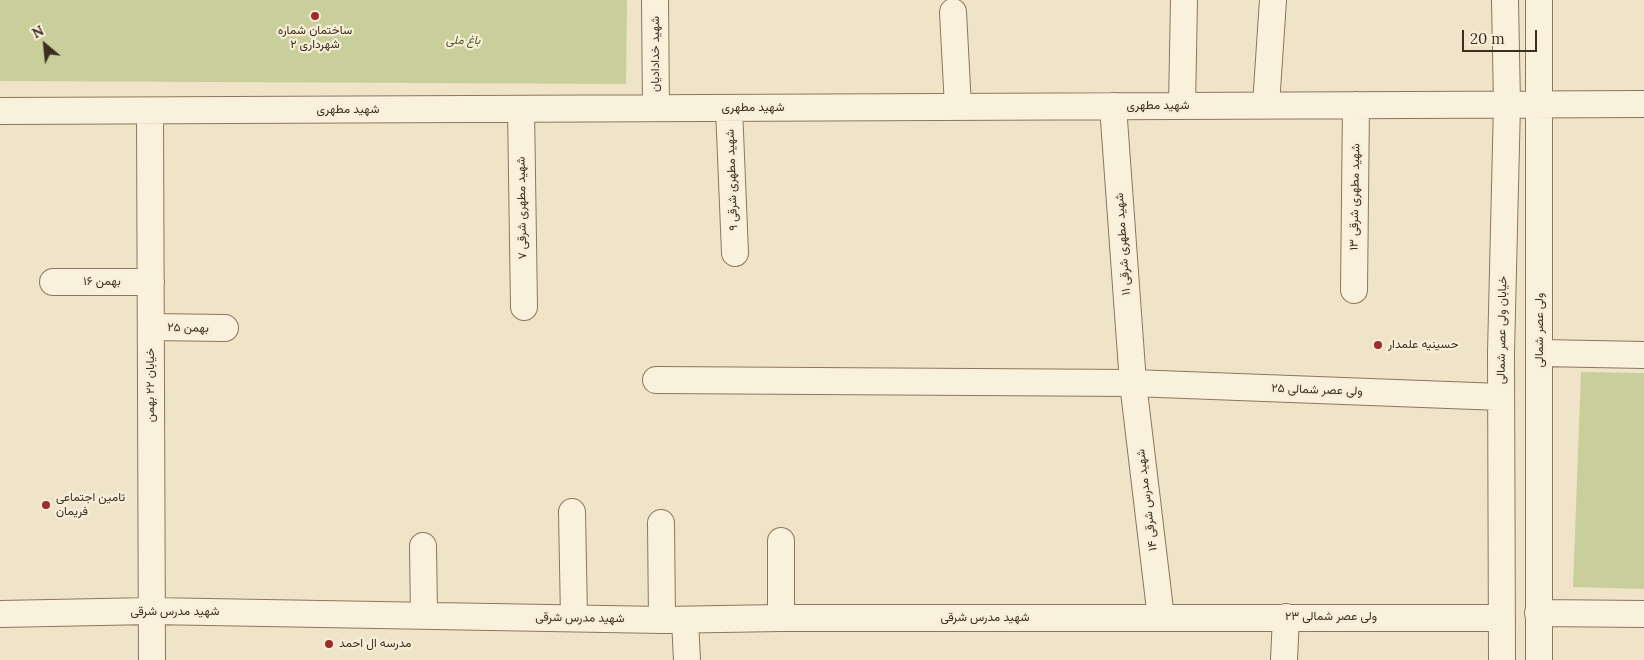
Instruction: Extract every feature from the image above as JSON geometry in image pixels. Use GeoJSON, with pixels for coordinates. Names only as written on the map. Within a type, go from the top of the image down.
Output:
{"type":"FeatureCollection","features":[{"type":"Feature","properties":{"kind":"street","name":"شهید خدادادیان"},"geometry":{"type":"LineString","coordinates":[[655,0],[656,108]]}},
{"type":"Feature","properties":{"kind":"street"},"geometry":{"type":"LineString","coordinates":[[1182,106],[1184,0]]}},
{"type":"Feature","properties":{"kind":"street"},"geometry":{"type":"LineString","coordinates":[[1266,105],[1273,0]]}},
{"type":"Feature","properties":{"kind":"street","name":"خیابان ولی عصر شمالی"},"geometry":{"type":"LineString","coordinates":[[1502,660],[1501,397],[1507,104],[1505,0]]}},
{"type":"Feature","properties":{"kind":"street","name":"ولی عصر شمالی"},"geometry":{"type":"LineString","coordinates":[[1539,0],[1539,660]]}},
{"type":"Feature","properties":{"kind":"street"},"geometry":{"type":"LineString","coordinates":[[953,12],[958,107]]}},
{"type":"Feature","properties":{"kind":"street","name":"شهید مطهری"},"geometry":{"type":"LineString","coordinates":[[0,111],[1644,104]]}},
{"type":"Feature","properties":{"kind":"street","name":"شهید مطهری شرقی ۱۳"},"geometry":{"type":"LineString","coordinates":[[1354,290],[1356,105]]}},
{"type":"Feature","properties":{"kind":"street","name":"شهید مطهری شرقی ۱۱"},"geometry":{"type":"LineString","coordinates":[[1113,106],[1133,382]]}},
{"type":"Feature","properties":{"kind":"street","name":"شهید مطهری شرقی ۹"},"geometry":{"type":"LineString","coordinates":[[729,108],[735,253]]}},
{"type":"Feature","properties":{"kind":"street","name":"شهید مطهری شرقی ۷"},"geometry":{"type":"LineString","coordinates":[[521,109],[524,306]]}},
{"type":"Feature","properties":{"kind":"street","name":"خیابان ۲۲ بهمن"},"geometry":{"type":"LineString","coordinates":[[150,110],[152,660]]}},
{"type":"Feature","properties":{"kind":"street","name":"بهمن ۱۶"},"geometry":{"type":"LineString","coordinates":[[53,282],[151,282]]}},
{"type":"Feature","properties":{"kind":"street","name":"بهمن ۲۵"},"geometry":{"type":"LineString","coordinates":[[151,327],[225,328]]}},
{"type":"Feature","properties":{"kind":"street"},"geometry":{"type":"LineString","coordinates":[[1540,353],[1644,355]]}},
{"type":"Feature","properties":{"kind":"street","name":"ولی عصر شمالی ۲۵"},"geometry":{"type":"LineString","coordinates":[[656,380],[1133,382],[1501,397]]}},
{"type":"Feature","properties":{"kind":"street","name":"شهید مدرس شرقی ۱۴"},"geometry":{"type":"LineString","coordinates":[[1133,382],[1161,618]]}},
{"type":"Feature","properties":{"kind":"street"},"geometry":{"type":"LineString","coordinates":[[572,512],[574,618]]}},
{"type":"Feature","properties":{"kind":"street"},"geometry":{"type":"LineString","coordinates":[[661,522],[674,620],[687,660]]}},
{"type":"Feature","properties":{"kind":"street"},"geometry":{"type":"LineString","coordinates":[[781,541],[781,618]]}},
{"type":"Feature","properties":{"kind":"street"},"geometry":{"type":"LineString","coordinates":[[423,546],[424,615]]}},
{"type":"Feature","properties":{"kind":"street","name":"شهید مدرس شرقی"},"geometry":{"type":"LineString","coordinates":[[0,614],[151,611],[674,620],[781,618],[1161,618]]}},
{"type":"Feature","properties":{"kind":"street"},"geometry":{"type":"LineString","coordinates":[[1538,613],[1644,614]]}},
{"type":"Feature","properties":{"kind":"street"},"geometry":{"type":"LineString","coordinates":[[1284,660],[1286,617]]}},
{"type":"Feature","properties":{"kind":"street","name":"ولی عصر شمالی ۲۳"},"geometry":{"type":"LineString","coordinates":[[1161,618],[1502,618]]}},
{"type":"Feature","properties":{"kind":"green space","name":"باغ ملی"},"geometry":{"type":"Polygon","coordinates":[[[0,0],[627,0],[626,84],[0,81],[0,0]]]}},
{"type":"Feature","properties":{"kind":"green space"},"geometry":{"type":"Polygon","coordinates":[[[1581,372],[1644,373],[1644,589],[1573,587],[1581,372]]]}},
{"type":"Feature","properties":{"kind":"place","name":"ساختمان شماره ۲ شهرداری"},"geometry":{"type":"Point","coordinates":[315,16]}},
{"type":"Feature","properties":{"kind":"place","name":"حسینیه علمدار"},"geometry":{"type":"Point","coordinates":[1378,345]}},
{"type":"Feature","properties":{"kind":"place","name":"تامین اجتماعی فریمان"},"geometry":{"type":"Point","coordinates":[46,505]}},
{"type":"Feature","properties":{"kind":"place","name":"مدرسه ال احمد"},"geometry":{"type":"Point","coordinates":[329,644]}}]}
